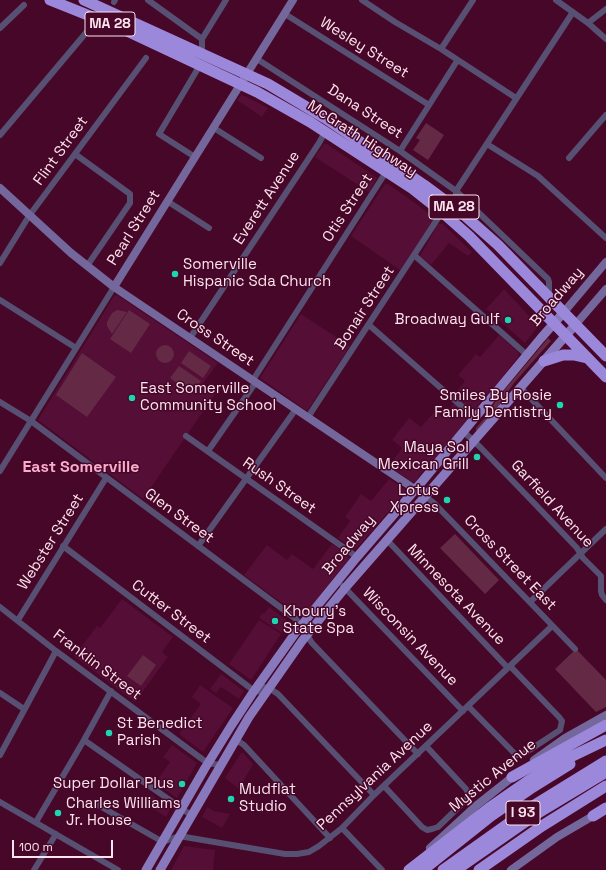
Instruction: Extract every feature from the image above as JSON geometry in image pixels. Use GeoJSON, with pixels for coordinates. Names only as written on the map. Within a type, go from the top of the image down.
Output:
{"type":"FeatureCollection","features":[{"type":"Feature","properties":{"kind":"highway","name":"McGrath Highway"},"geometry":{"type":"LineString","coordinates":[[50,0],[113,25],[241,84],[325,132],[386,172],[442,212],[477,243],[553,324],[606,377]]}},
{"type":"Feature","properties":{"kind":"highway","name":"McGrath Highway"},"geometry":{"type":"LineString","coordinates":[[84,0],[202,53],[282,92],[325,118],[424,185],[456,208],[501,249],[549,296],[606,356]]}},
{"type":"Feature","properties":{"kind":"highway"},"geometry":{"type":"LineString","coordinates":[[544,361],[563,355],[574,355],[587,358]]}},
{"type":"Feature","properties":{"kind":"highway"},"geometry":{"type":"LineString","coordinates":[[512,777],[606,725]]}},
{"type":"Feature","properties":{"kind":"highway"},"geometry":{"type":"LineString","coordinates":[[407,870],[489,808],[528,781],[560,762],[606,741]]}},
{"type":"Feature","properties":{"kind":"highway"},"geometry":{"type":"LineString","coordinates":[[423,870],[511,802],[606,741]]}},
{"type":"Feature","properties":{"kind":"highway","name":"I 93"},"geometry":{"type":"LineString","coordinates":[[443,870],[533,806],[606,762]]}},
{"type":"Feature","properties":{"kind":"highway","name":"I 93"},"geometry":{"type":"LineString","coordinates":[[456,870],[543,809],[606,772]]}},
{"type":"Feature","properties":{"kind":"highway","name":"I 93"},"geometry":{"type":"LineString","coordinates":[[479,870],[542,826],[606,787]]}},
{"type":"Feature","properties":{"kind":"highway"},"geometry":{"type":"LineString","coordinates":[[593,816],[606,809]]}},
{"type":"Feature","properties":{"kind":"main road","name":"Broadway"},"geometry":{"type":"LineString","coordinates":[[146,870],[208,763],[256,688],[301,627],[357,557],[416,490],[564,312]]}},
{"type":"Feature","properties":{"kind":"main road","name":"Broadway"},"geometry":{"type":"LineString","coordinates":[[160,870],[235,740],[267,690],[307,635],[386,540],[576,324]]}},
{"type":"Feature","properties":{"kind":"street"},"geometry":{"type":"LineString","coordinates":[[148,0],[202,39]]}},
{"type":"Feature","properties":{"kind":"street"},"geometry":{"type":"LineString","coordinates":[[202,53],[202,39],[226,0]]}},
{"type":"Feature","properties":{"kind":"street","name":"Pearl Street"},"geometry":{"type":"LineString","coordinates":[[0,471],[293,0]]}},
{"type":"Feature","properties":{"kind":"street"},"geometry":{"type":"LineString","coordinates":[[362,0],[516,98]]}},
{"type":"Feature","properties":{"kind":"street"},"geometry":{"type":"LineString","coordinates":[[441,49],[473,0]]}},
{"type":"Feature","properties":{"kind":"street"},"geometry":{"type":"LineString","coordinates":[[556,0],[588,23],[606,39]]}},
{"type":"Feature","properties":{"kind":"street"},"geometry":{"type":"LineString","coordinates":[[0,28],[24,5]]}},
{"type":"Feature","properties":{"kind":"street"},"geometry":{"type":"LineString","coordinates":[[588,23],[606,9]]}},
{"type":"Feature","properties":{"kind":"street"},"geometry":{"type":"LineString","coordinates":[[456,208],[456,191],[573,12]]}},
{"type":"Feature","properties":{"kind":"street","name":"Wesley Street"},"geometry":{"type":"LineString","coordinates":[[285,14],[429,105]]}},
{"type":"Feature","properties":{"kind":"street"},"geometry":{"type":"LineString","coordinates":[[0,136],[90,28]]}},
{"type":"Feature","properties":{"kind":"street","name":"Flint Street"},"geometry":{"type":"LineString","coordinates":[[0,263],[29,216],[146,58]]}},
{"type":"Feature","properties":{"kind":"street","name":"Dana Street"},"geometry":{"type":"LineString","coordinates":[[257,59],[400,151],[456,191],[479,211],[548,279],[549,296]]}},
{"type":"Feature","properties":{"kind":"street"},"geometry":{"type":"LineString","coordinates":[[400,151],[457,61]]}},
{"type":"Feature","properties":{"kind":"street"},"geometry":{"type":"LineString","coordinates":[[195,157],[159,134],[200,65]]}},
{"type":"Feature","properties":{"kind":"street"},"geometry":{"type":"LineString","coordinates":[[569,158],[603,123],[606,115]]}},
{"type":"Feature","properties":{"kind":"street"},"geometry":{"type":"LineString","coordinates":[[214,128],[261,158]]}},
{"type":"Feature","properties":{"kind":"street","name":"Everett Avenue"},"geometry":{"type":"LineString","coordinates":[[190,338],[325,132]]}},
{"type":"Feature","properties":{"kind":"street"},"geometry":{"type":"LineString","coordinates":[[487,144],[538,176],[606,238]]}},
{"type":"Feature","properties":{"kind":"street"},"geometry":{"type":"LineString","coordinates":[[75,154],[130,194],[130,203],[87,266]]}},
{"type":"Feature","properties":{"kind":"street","name":"Otis Street"},"geometry":{"type":"LineString","coordinates":[[208,452],[386,172]]}},
{"type":"Feature","properties":{"kind":"street","name":"Cross Street"},"geometry":{"type":"LineString","coordinates":[[0,188],[71,254],[114,286],[425,496]]}},
{"type":"Feature","properties":{"kind":"street"},"geometry":{"type":"LineString","coordinates":[[167,201],[209,228]]}},
{"type":"Feature","properties":{"kind":"street","name":"Bonair Street"},"geometry":{"type":"LineString","coordinates":[[308,417],[442,212]]}},
{"type":"Feature","properties":{"kind":"street"},"geometry":{"type":"LineString","coordinates":[[414,255],[527,355]]}},
{"type":"Feature","properties":{"kind":"street","name":"Broadway"},"geometry":{"type":"LineString","coordinates":[[564,312],[606,262]]}},
{"type":"Feature","properties":{"kind":"street","name":"Broadway"},"geometry":{"type":"LineString","coordinates":[[576,324],[606,289]]}},
{"type":"Feature","properties":{"kind":"street"},"geometry":{"type":"LineString","coordinates":[[0,300],[76,348]]}},
{"type":"Feature","properties":{"kind":"street"},"geometry":{"type":"LineString","coordinates":[[369,325],[475,418]]}},
{"type":"Feature","properties":{"kind":"street"},"geometry":{"type":"LineString","coordinates":[[520,388],[606,478]]}},
{"type":"Feature","properties":{"kind":"street","name":"Glen Street"},"geometry":{"type":"LineString","coordinates":[[0,402],[32,421],[296,619],[312,643],[418,754]]}},
{"type":"Feature","properties":{"kind":"street"},"geometry":{"type":"LineString","coordinates":[[198,546],[296,409]]}},
{"type":"Feature","properties":{"kind":"street","name":"Garfield Avenue"},"geometry":{"type":"LineString","coordinates":[[464,432],[601,576],[601,591],[606,600]]}},
{"type":"Feature","properties":{"kind":"street","name":"Rush Street"},"geometry":{"type":"LineString","coordinates":[[186,436],[357,557]]}},
{"type":"Feature","properties":{"kind":"street","name":"Webster Street"},"geometry":{"type":"LineString","coordinates":[[18,620],[106,478]]}},
{"type":"Feature","properties":{"kind":"street","name":"Cross Street East"},"geometry":{"type":"LineString","coordinates":[[425,496],[434,503],[575,650]]}},
{"type":"Feature","properties":{"kind":"street"},"geometry":{"type":"LineString","coordinates":[[530,602],[606,529]]}},
{"type":"Feature","properties":{"kind":"street","name":"Minnesota Avenue"},"geometry":{"type":"LineString","coordinates":[[386,540],[562,721],[560,730],[520,756],[516,755],[468,706]]}},
{"type":"Feature","properties":{"kind":"street","name":"Cutter Street"},"geometry":{"type":"LineString","coordinates":[[63,546],[256,688],[267,690]]}},
{"type":"Feature","properties":{"kind":"street","name":"Wisconsin Avenue"},"geometry":{"type":"LineString","coordinates":[[338,580],[463,711]]}},
{"type":"Feature","properties":{"kind":"street","name":"Franklin Street"},"geometry":{"type":"LineString","coordinates":[[0,607],[56,651],[208,763],[220,765]]}},
{"type":"Feature","properties":{"kind":"street","name":"Pennsylvania Avenue"},"geometry":{"type":"LineString","coordinates":[[179,836],[285,854],[309,852],[342,828],[374,795],[552,626]]}},
{"type":"Feature","properties":{"kind":"street"},"geometry":{"type":"LineString","coordinates":[[0,755],[56,651]]}},
{"type":"Feature","properties":{"kind":"street"},"geometry":{"type":"LineString","coordinates":[[267,690],[280,696],[374,795]]}},
{"type":"Feature","properties":{"kind":"street"},"geometry":{"type":"LineString","coordinates":[[36,822],[111,691]]}},
{"type":"Feature","properties":{"kind":"street"},"geometry":{"type":"LineString","coordinates":[[0,693],[24,709]]}},
{"type":"Feature","properties":{"kind":"street","name":"Mystic Avenue"},"geometry":{"type":"LineString","coordinates":[[407,870],[461,819],[512,777],[548,750],[606,715]]}},
{"type":"Feature","properties":{"kind":"street"},"geometry":{"type":"LineString","coordinates":[[84,740],[191,815]]}},
{"type":"Feature","properties":{"kind":"street"},"geometry":{"type":"LineString","coordinates":[[235,740],[244,745],[330,838]]}},
{"type":"Feature","properties":{"kind":"street"},"geometry":{"type":"LineString","coordinates":[[384,786],[422,827],[427,830],[438,827],[466,800],[468,793],[426,746]]}},
{"type":"Feature","properties":{"kind":"street"},"geometry":{"type":"LineString","coordinates":[[0,802],[118,870]]}},
{"type":"Feature","properties":{"kind":"street"},"geometry":{"type":"LineString","coordinates":[[98,805],[162,842],[179,836]]}},
{"type":"Feature","properties":{"kind":"street"},"geometry":{"type":"LineString","coordinates":[[514,869],[557,837],[593,816],[606,815]]}},
{"type":"Feature","properties":{"kind":"street"},"geometry":{"type":"LineString","coordinates":[[342,828],[382,870]]}},
{"type":"Feature","properties":{"kind":"street"},"geometry":{"type":"LineString","coordinates":[[34,870],[56,834]]}},
{"type":"Feature","properties":{"kind":"shaded area"},"geometry":{"type":"Polygon","coordinates":[[[241,95],[268,108],[262,117],[237,100],[241,95]]]}},
{"type":"Feature","properties":{"kind":"shaded area"},"geometry":{"type":"Polygon","coordinates":[[[426,123],[444,135],[428,160],[413,150],[420,140],[416,138],[426,123]]]}},
{"type":"Feature","properties":{"kind":"shaded area"},"geometry":{"type":"Polygon","coordinates":[[[324,144],[327,144],[377,178],[369,192],[315,157],[324,144]]]}},
{"type":"Feature","properties":{"kind":"shaded area"},"geometry":{"type":"Polygon","coordinates":[[[385,184],[388,184],[433,217],[431,224],[400,270],[351,236],[385,184]]]}},
{"type":"Feature","properties":{"kind":"shaded area"},"geometry":{"type":"Polygon","coordinates":[[[438,224],[443,224],[472,252],[468,256],[449,243],[431,265],[420,256],[438,224]]]}},
{"type":"Feature","properties":{"kind":"shaded area"},"geometry":{"type":"Polygon","coordinates":[[[504,289],[537,325],[537,328],[525,343],[486,309],[504,289]]]}},
{"type":"Feature","properties":{"kind":"shaded area","name":"East Somerville Community School"},"geometry":{"type":"Polygon","coordinates":[[[117,295],[218,363],[202,385],[215,394],[143,499],[38,420],[114,296],[117,295]]]}},
{"type":"Feature","properties":{"kind":"shaded area"},"geometry":{"type":"Polygon","coordinates":[[[117,310],[127,312],[112,334],[107,326],[107,322],[112,313],[117,310]]]}},
{"type":"Feature","properties":{"kind":"shaded area"},"geometry":{"type":"Polygon","coordinates":[[[129,310],[150,324],[131,353],[110,339],[129,310]]]}},
{"type":"Feature","properties":{"kind":"shaded area"},"geometry":{"type":"Polygon","coordinates":[[[301,314],[350,346],[307,411],[260,378],[301,314]]]}},
{"type":"Feature","properties":{"kind":"shaded area"},"geometry":{"type":"Polygon","coordinates":[[[499,335],[518,352],[519,356],[472,412],[453,396],[465,381],[458,375],[476,354],[480,357],[499,335]]]}},
{"type":"Feature","properties":{"kind":"shaded area"},"geometry":{"type":"Polygon","coordinates":[[[548,338],[551,341],[514,383],[498,406],[476,431],[476,428],[489,413],[496,400],[548,338]]]}},
{"type":"Feature","properties":{"kind":"shaded area"},"geometry":{"type":"Polygon","coordinates":[[[165,345],[171,348],[174,354],[171,360],[165,363],[159,360],[156,354],[159,348],[165,345]]]}},
{"type":"Feature","properties":{"kind":"shaded area"},"geometry":{"type":"Polygon","coordinates":[[[189,351],[211,366],[203,378],[181,363],[189,351]]]}},
{"type":"Feature","properties":{"kind":"shaded area"},"geometry":{"type":"Polygon","coordinates":[[[82,353],[116,377],[87,417],[56,395],[82,353]]]}},
{"type":"Feature","properties":{"kind":"shaded area"},"geometry":{"type":"Polygon","coordinates":[[[179,366],[201,381],[192,394],[170,378],[179,366]]]}},
{"type":"Feature","properties":{"kind":"shaded area"},"geometry":{"type":"Polygon","coordinates":[[[454,403],[468,416],[469,419],[419,476],[416,482],[412,482],[389,466],[402,448],[392,440],[409,418],[421,427],[435,411],[442,417],[454,403]]]}},
{"type":"Feature","properties":{"kind":"shaded area"},"geometry":{"type":"Polygon","coordinates":[[[389,479],[405,489],[405,494],[356,549],[353,549],[338,538],[350,521],[345,517],[361,494],[371,501],[389,479]]]}},
{"type":"Feature","properties":{"kind":"shaded area"},"geometry":{"type":"Polygon","coordinates":[[[455,534],[499,580],[485,594],[440,548],[455,534]]]}},
{"type":"Feature","properties":{"kind":"shaded area"},"geometry":{"type":"Polygon","coordinates":[[[332,544],[348,555],[349,559],[301,617],[244,575],[267,545],[287,560],[292,554],[313,569],[332,544]]]}},
{"type":"Feature","properties":{"kind":"shaded area"},"geometry":{"type":"Polygon","coordinates":[[[122,599],[173,637],[162,652],[168,657],[135,702],[74,656],[97,626],[100,628],[122,599]]]}},
{"type":"Feature","properties":{"kind":"shaded area","name":"Khoury's State Spa"},"geometry":{"type":"Polygon","coordinates":[[[269,607],[289,622],[282,633],[259,618],[269,607]]]}},
{"type":"Feature","properties":{"kind":"shaded area"},"geometry":{"type":"Polygon","coordinates":[[[259,620],[281,634],[251,680],[229,664],[259,620]]]}},
{"type":"Feature","properties":{"kind":"shaded area"},"geometry":{"type":"Polygon","coordinates":[[[576,649],[606,680],[606,707],[596,712],[555,669],[576,649]]]}},
{"type":"Feature","properties":{"kind":"shaded area"},"geometry":{"type":"Polygon","coordinates":[[[143,655],[156,665],[141,686],[127,676],[143,655]]]}},
{"type":"Feature","properties":{"kind":"shaded area"},"geometry":{"type":"Polygon","coordinates":[[[221,674],[244,691],[239,699],[221,687],[216,693],[210,689],[221,674]]]}},
{"type":"Feature","properties":{"kind":"shaded area"},"geometry":{"type":"Polygon","coordinates":[[[200,685],[233,708],[203,752],[179,734],[201,704],[192,697],[200,685]]]}},
{"type":"Feature","properties":{"kind":"shaded area"},"geometry":{"type":"Polygon","coordinates":[[[172,745],[197,763],[177,798],[155,783],[170,762],[163,757],[172,745]]]}},
{"type":"Feature","properties":{"kind":"shaded area"},"geometry":{"type":"Polygon","coordinates":[[[241,753],[243,753],[253,764],[239,789],[225,778],[241,753]]]}},
{"type":"Feature","properties":{"kind":"shaded area"},"geometry":{"type":"Polygon","coordinates":[[[151,795],[170,809],[166,817],[145,803],[151,795]]]}},
{"type":"Feature","properties":{"kind":"shaded area"},"geometry":{"type":"Polygon","coordinates":[[[207,807],[214,811],[230,814],[222,828],[202,817],[207,807]]]}},
{"type":"Feature","properties":{"kind":"shaded area"},"geometry":{"type":"Polygon","coordinates":[[[184,846],[215,850],[213,870],[171,870],[184,846]]]}},
{"type":"Feature","properties":{"kind":"place","name":"Somerville Hispanic Sda Church"},"geometry":{"type":"Point","coordinates":[175,274]}},
{"type":"Feature","properties":{"kind":"place","name":"Broadway Gulf"},"geometry":{"type":"Point","coordinates":[508,320]}},
{"type":"Feature","properties":{"kind":"place","name":"East Somerville Community School"},"geometry":{"type":"Point","coordinates":[132,398]}},
{"type":"Feature","properties":{"kind":"place","name":"Smiles By Rosie Family Dentistry"},"geometry":{"type":"Point","coordinates":[560,405]}},
{"type":"Feature","properties":{"kind":"place","name":"Maya Sol Mexican Grill"},"geometry":{"type":"Point","coordinates":[477,457]}},
{"type":"Feature","properties":{"kind":"place","name":"Lotus Xpress"},"geometry":{"type":"Point","coordinates":[447,500]}},
{"type":"Feature","properties":{"kind":"place","name":"Khoury's State Spa"},"geometry":{"type":"Point","coordinates":[275,621]}},
{"type":"Feature","properties":{"kind":"place","name":"St Benedict Parish"},"geometry":{"type":"Point","coordinates":[109,733]}},
{"type":"Feature","properties":{"kind":"place","name":"Super Dollar Plus"},"geometry":{"type":"Point","coordinates":[182,784]}},
{"type":"Feature","properties":{"kind":"place","name":"Mudflat Studio"},"geometry":{"type":"Point","coordinates":[231,799]}},
{"type":"Feature","properties":{"kind":"place","name":"Charles Williams Jr. House"},"geometry":{"type":"Point","coordinates":[58,813]}},
{"type":"Feature","properties":{"kind":"district","name":"East Somerville"},"geometry":{"type":"Point","coordinates":[81,468]}}]}
